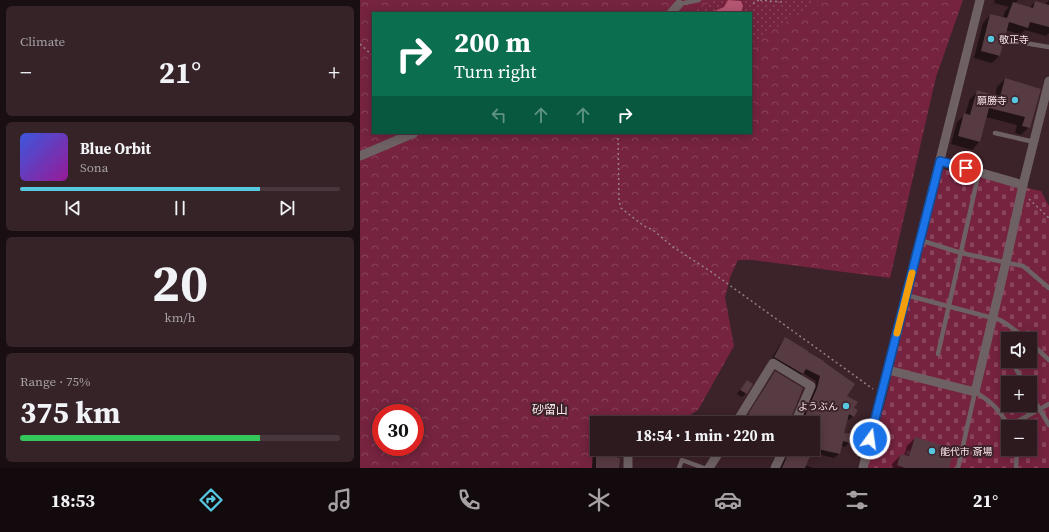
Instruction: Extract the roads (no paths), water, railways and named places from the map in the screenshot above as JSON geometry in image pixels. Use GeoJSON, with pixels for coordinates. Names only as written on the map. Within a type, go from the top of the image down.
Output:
{"type":"FeatureCollection","features":[{"type":"Feature","properties":{"kind":"street"},"geometry":{"type":"LineString","coordinates":[[863,468],[980,0]]}},
{"type":"Feature","properties":{"kind":"street"},"geometry":{"type":"LineString","coordinates":[[672,12],[680,4]]}},
{"type":"Feature","properties":{"kind":"street"},"geometry":{"type":"LineString","coordinates":[[888,370],[975,392],[1022,188],[1049,82]]}},
{"type":"Feature","properties":{"kind":"street"},"geometry":{"type":"LineString","coordinates":[[360,156],[412,134]]}},
{"type":"Feature","properties":{"kind":"street"},"geometry":{"type":"LineString","coordinates":[[940,161],[979,172],[1022,188]]}},
{"type":"Feature","properties":{"kind":"street"},"geometry":{"type":"LineString","coordinates":[[740,416],[773,363],[811,386],[798,416]]}},
{"type":"Feature","properties":{"kind":"street"},"geometry":{"type":"LineString","coordinates":[[628,456],[628,468]]}},
{"type":"Feature","properties":{"kind":"street"},"geometry":{"type":"LineString","coordinates":[[709,468],[717,456]]}},
{"type":"Feature","properties":{"kind":"street"},"geometry":{"type":"LineString","coordinates":[[776,468],[781,456]]}},
{"type":"Feature","properties":{"kind":"lane"},"geometry":{"type":"LineString","coordinates":[[680,4],[699,0]]}},
{"type":"Feature","properties":{"kind":"lane"},"geometry":{"type":"LineString","coordinates":[[1012,41],[1049,47]]}},
{"type":"Feature","properties":{"kind":"lane"},"geometry":{"type":"LineString","coordinates":[[995,133],[1034,142]]}},
{"type":"Feature","properties":{"kind":"lane"},"geometry":{"type":"LineString","coordinates":[[938,354],[979,172]]}},
{"type":"Feature","properties":{"kind":"lane"},"geometry":{"type":"LineString","coordinates":[[920,240],[961,253],[1023,266],[1049,288]]}},
{"type":"Feature","properties":{"kind":"lane"},"geometry":{"type":"LineString","coordinates":[[906,295],[993,318],[1008,325],[1018,332]]}},
{"type":"Feature","properties":{"kind":"lane"},"geometry":{"type":"LineString","coordinates":[[1037,349],[1049,360]]}},
{"type":"Feature","properties":{"kind":"lane"},"geometry":{"type":"LineString","coordinates":[[958,468],[975,392],[988,399],[998,408],[1005,420]]}},
{"type":"Feature","properties":{"kind":"lane"},"geometry":{"type":"LineString","coordinates":[[1022,420],[1049,404]]}},
{"type":"Feature","properties":{"kind":"lane"},"geometry":{"type":"LineString","coordinates":[[1037,405],[1049,424]]}},
{"type":"Feature","properties":{"kind":"lane"},"geometry":{"type":"LineString","coordinates":[[1016,468],[1017,456]]}},
{"type":"Feature","properties":{"kind":"lane"},"geometry":{"type":"LineString","coordinates":[[679,468],[682,460],[704,468]]}},
{"type":"Feature","properties":{"kind":"place","name":"敬正寺"},"geometry":{"type":"Point","coordinates":[991,39]}},
{"type":"Feature","properties":{"kind":"place","name":"願勝寺"},"geometry":{"type":"Point","coordinates":[1015,100]}},
{"type":"Feature","properties":{"kind":"place","name":"ようぶん"},"geometry":{"type":"Point","coordinates":[846,406]}},
{"type":"Feature","properties":{"kind":"place","name":"能代市 斎場"},"geometry":{"type":"Point","coordinates":[932,451]}},
{"type":"Feature","properties":{"kind":"district","name":"砂留山"},"geometry":{"type":"Point","coordinates":[550,410]}}]}
